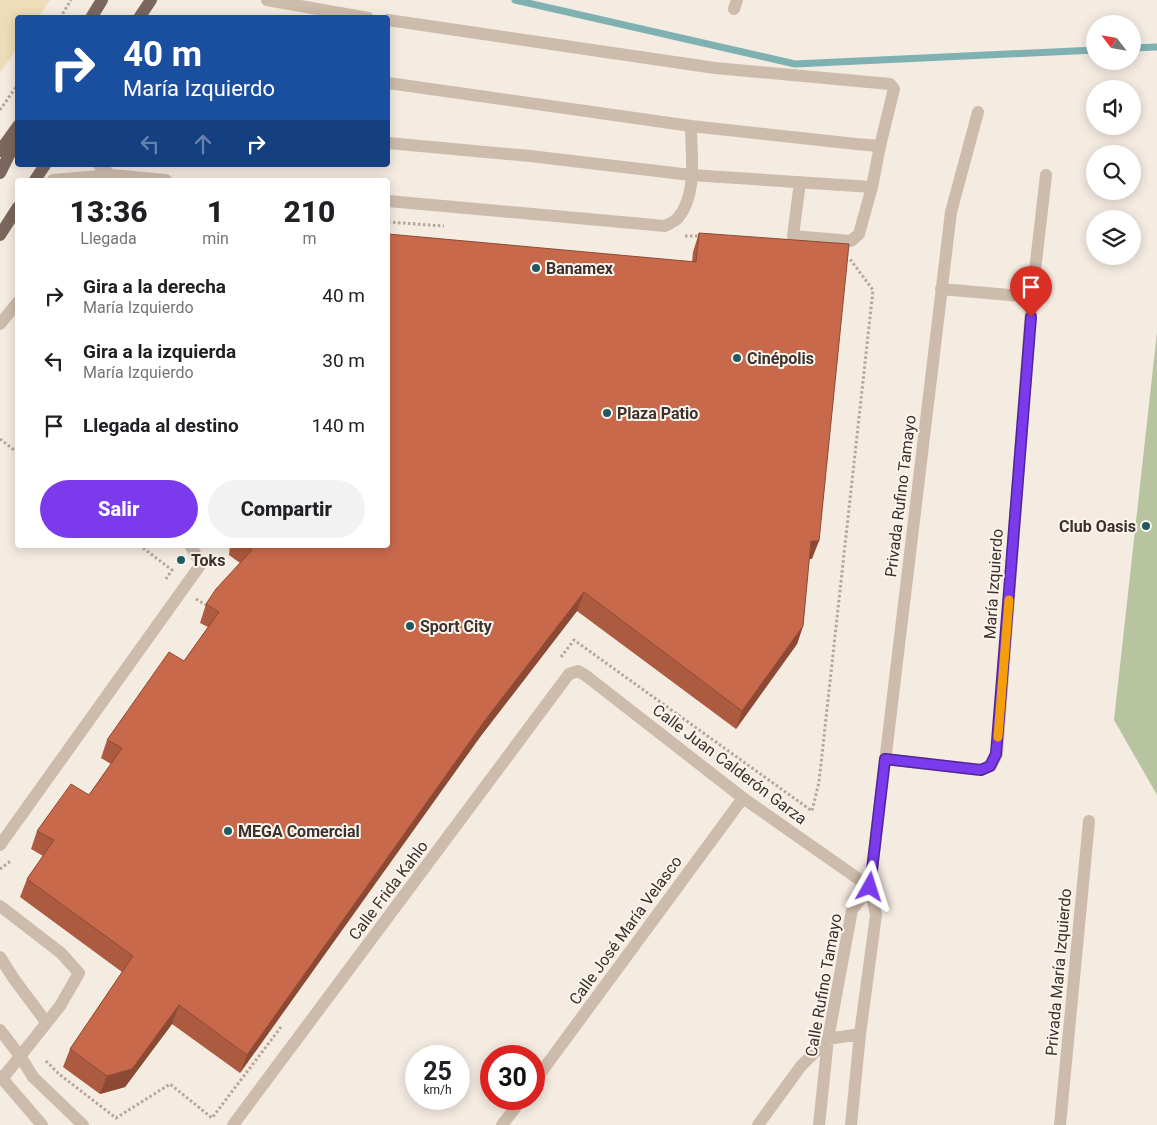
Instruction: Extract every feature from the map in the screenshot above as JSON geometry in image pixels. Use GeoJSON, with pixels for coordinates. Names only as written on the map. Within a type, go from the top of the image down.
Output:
{"type":"FeatureCollection","features":[{"type":"Feature","properties":{"kind":"main road"},"geometry":{"type":"LineString","coordinates":[[93,15],[102,0]]}},
{"type":"Feature","properties":{"kind":"main road"},"geometry":{"type":"LineString","coordinates":[[141,15],[151,0]]}},
{"type":"Feature","properties":{"kind":"main road"},"geometry":{"type":"LineString","coordinates":[[0,151],[15,130]]}},
{"type":"Feature","properties":{"kind":"main road"},"geometry":{"type":"LineString","coordinates":[[0,172],[15,143]]}},
{"type":"Feature","properties":{"kind":"main road"},"geometry":{"type":"LineString","coordinates":[[36,178],[43,167]]}},
{"type":"Feature","properties":{"kind":"main road"},"geometry":{"type":"LineString","coordinates":[[2,229],[15,211]]}},
{"type":"Feature","properties":{"kind":"street"},"geometry":{"type":"LineString","coordinates":[[267,0],[351,15]]}},
{"type":"Feature","properties":{"kind":"street"},"geometry":{"type":"LineString","coordinates":[[390,20],[715,68],[890,84],[894,89],[860,234],[851,241],[793,236],[800,182]]}},
{"type":"Feature","properties":{"kind":"street"},"geometry":{"type":"LineString","coordinates":[[390,83],[691,126],[880,146]]}},
{"type":"Feature","properties":{"kind":"street","name":"Privada Rufino Tamayo"},"geometry":{"type":"LineString","coordinates":[[870,887],[951,212],[978,112]]}},
{"type":"Feature","properties":{"kind":"street"},"geometry":{"type":"LineString","coordinates":[[390,201],[665,226],[677,219],[685,205],[691,188],[691,126]]}},
{"type":"Feature","properties":{"kind":"street"},"geometry":{"type":"LineString","coordinates":[[390,143],[530,156],[692,175],[872,188]]}},
{"type":"Feature","properties":{"kind":"street"},"geometry":{"type":"LineString","coordinates":[[109,177],[119,167]]}},
{"type":"Feature","properties":{"kind":"street","name":"María Izquierdo"},"geometry":{"type":"LineString","coordinates":[[885,759],[981,770],[990,766],[996,754],[1032,297],[1046,174]]}},
{"type":"Feature","properties":{"kind":"street"},"geometry":{"type":"LineString","coordinates":[[90,178],[128,178]]}},
{"type":"Feature","properties":{"kind":"street"},"geometry":{"type":"LineString","coordinates":[[942,289],[1032,297]]}},
{"type":"Feature","properties":{"kind":"street"},"geometry":{"type":"LineString","coordinates":[[0,324],[15,306]]}},
{"type":"Feature","properties":{"kind":"street"},"geometry":{"type":"LineString","coordinates":[[0,845],[201,564],[192,548]]}},
{"type":"Feature","properties":{"kind":"street","name":"Calle Juan Calderón Garza"},"geometry":{"type":"LineString","coordinates":[[569,674],[578,671],[585,675],[743,798],[870,887]]}},
{"type":"Feature","properties":{"kind":"street","name":"Calle Frida Kahlo"},"geometry":{"type":"LineString","coordinates":[[233,1125],[569,674]]}},
{"type":"Feature","properties":{"kind":"street","name":"Calle José María Velasco"},"geometry":{"type":"LineString","coordinates":[[545,1067],[743,798]]}},
{"type":"Feature","properties":{"kind":"street","name":"Privada María Izquierdo"},"geometry":{"type":"LineString","coordinates":[[1060,1125],[1089,821]]}},
{"type":"Feature","properties":{"kind":"street"},"geometry":{"type":"LineString","coordinates":[[851,1125],[860,1034],[876,915],[870,887]]}},
{"type":"Feature","properties":{"kind":"street","name":"Calle Rufino Tamayo"},"geometry":{"type":"LineString","coordinates":[[819,1125],[828,1039],[852,910],[870,887]]}},
{"type":"Feature","properties":{"kind":"street"},"geometry":{"type":"LineString","coordinates":[[0,906],[61,953],[79,973],[60,1006],[1,1078],[42,1125]]}},
{"type":"Feature","properties":{"kind":"street"},"geometry":{"type":"LineString","coordinates":[[0,957],[46,1022]]}},
{"type":"Feature","properties":{"kind":"street"},"geometry":{"type":"LineString","coordinates":[[0,1030],[33,1077],[83,1125]]}},
{"type":"Feature","properties":{"kind":"street"},"geometry":{"type":"LineString","coordinates":[[758,1125],[800,1066],[828,1039],[860,1034]]}},
{"type":"Feature","properties":{"kind":"street"},"geometry":{"type":"LineString","coordinates":[[502,1125],[514,1110]]}},
{"type":"Feature","properties":{"kind":"path"},"geometry":{"type":"LineString","coordinates":[[62,15],[71,0]]}},
{"type":"Feature","properties":{"kind":"path"},"geometry":{"type":"LineString","coordinates":[[0,110],[15,88]]}},
{"type":"Feature","properties":{"kind":"path"},"geometry":{"type":"LineString","coordinates":[[556,663],[574,640],[812,811],[819,782],[873,290],[847,255]]}},
{"type":"Feature","properties":{"kind":"path"},"geometry":{"type":"LineString","coordinates":[[0,439],[15,450]]}},
{"type":"Feature","properties":{"kind":"path"},"geometry":{"type":"LineString","coordinates":[[29,1045],[59,1074],[116,1118],[170,1084],[212,1118],[284,1024]]}},
{"type":"Feature","properties":{"kind":"green space","name":"Club Oasis"},"geometry":{"type":"Polygon","coordinates":[[[1157,332],[1157,795],[1114,720],[1157,332]]]}},
{"type":"Feature","properties":{"kind":"sand"},"geometry":{"type":"Polygon","coordinates":[[[0,0],[50,0],[39,15],[15,15],[15,51],[0,73],[0,0]]]}},
{"type":"Feature","properties":{"kind":"building"},"geometry":{"type":"Polygon","coordinates":[[[699,233],[849,244],[819,541],[811,541],[803,626],[742,711],[584,592],[486,719],[247,1055],[179,1005],[132,1069],[107,1076],[70,1049],[133,956],[27,879],[54,840],[37,831],[71,784],[89,795],[122,748],[107,740],[169,652],[184,661],[219,612],[206,604],[216,589],[252,550],[250,548],[390,548],[390,234],[696,262],[699,233]]]}},
{"type":"Feature","properties":{"kind":"waterway"},"geometry":{"type":"LineString","coordinates":[[515,0],[795,64],[1086,50]]}},
{"type":"Feature","properties":{"kind":"waterway"},"geometry":{"type":"LineString","coordinates":[[1141,48],[1157,47]]}},
{"type":"Feature","properties":{"kind":"slow traffic"},"geometry":{"type":"LineString","coordinates":[[998,737],[1009,600]]}},
{"type":"Feature","properties":{"kind":"place","name":"Banamex"},"geometry":{"type":"Point","coordinates":[536,268]}},
{"type":"Feature","properties":{"kind":"place","name":"Cinépolis"},"geometry":{"type":"Point","coordinates":[737,358]}},
{"type":"Feature","properties":{"kind":"place","name":"Plaza Patio"},"geometry":{"type":"Point","coordinates":[607,413]}},
{"type":"Feature","properties":{"kind":"place","name":"Club Oasis"},"geometry":{"type":"Point","coordinates":[1146,526]}},
{"type":"Feature","properties":{"kind":"place","name":"Toks"},"geometry":{"type":"Point","coordinates":[181,560]}},
{"type":"Feature","properties":{"kind":"place","name":"Sport City"},"geometry":{"type":"Point","coordinates":[410,626]}},
{"type":"Feature","properties":{"kind":"place","name":"MEGA Comercial"},"geometry":{"type":"Point","coordinates":[228,831]}},
{"type":"Feature","properties":{"kind":"route"},"geometry":{"type":"LineString","coordinates":[[870,887],[885,759],[981,770],[990,766],[996,754],[1031,317]]}}]}
